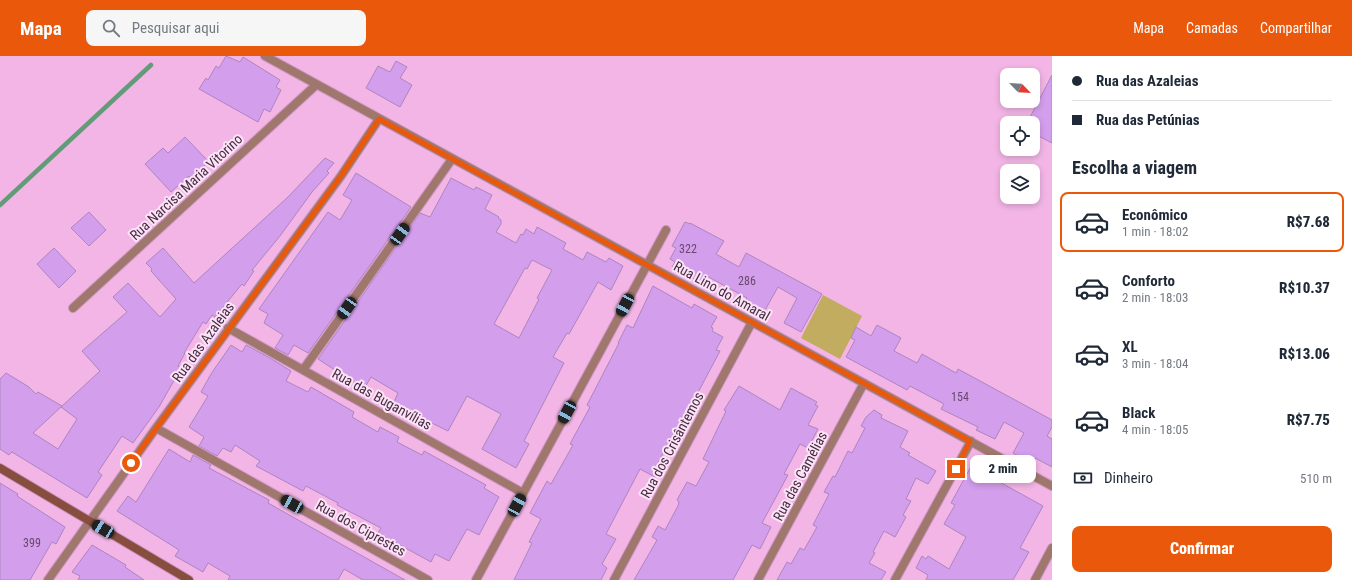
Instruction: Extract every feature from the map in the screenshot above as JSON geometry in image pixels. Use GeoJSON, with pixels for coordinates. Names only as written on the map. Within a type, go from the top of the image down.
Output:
{"type":"FeatureCollection","features":[{"type":"Feature","properties":{"kind":"main road"},"geometry":{"type":"LineString","coordinates":[[0,468],[188,580]]}},
{"type":"Feature","properties":{"kind":"street","name":"Rua Lino do Amaral"},"geometry":{"type":"LineString","coordinates":[[264,56],[1052,486]]}},
{"type":"Feature","properties":{"kind":"street","name":"Rua Narcisa Maria Vitorino"},"geometry":{"type":"LineString","coordinates":[[73,308],[316,85]]}},
{"type":"Feature","properties":{"kind":"street","name":"Rua das Azaleias"},"geometry":{"type":"LineString","coordinates":[[48,580],[91,522],[228,328],[341,176],[379,119]]}},
{"type":"Feature","properties":{"kind":"street"},"geometry":{"type":"LineString","coordinates":[[304,370],[452,159]]}},
{"type":"Feature","properties":{"kind":"street"},"geometry":{"type":"LineString","coordinates":[[476,580],[666,230]]}},
{"type":"Feature","properties":{"kind":"street","name":"Rua dos Crisântemos"},"geometry":{"type":"LineString","coordinates":[[614,580],[752,322]]}},
{"type":"Feature","properties":{"kind":"street","name":"Rua das Buganvílias"},"geometry":{"type":"LineString","coordinates":[[228,328],[523,493]]}},
{"type":"Feature","properties":{"kind":"street","name":"Rua das Camélias"},"geometry":{"type":"LineString","coordinates":[[758,580],[864,383]]}},
{"type":"Feature","properties":{"kind":"street","name":"Rua dos Ciprestes"},"geometry":{"type":"LineString","coordinates":[[156,428],[428,580]]}},
{"type":"Feature","properties":{"kind":"street"},"geometry":{"type":"LineString","coordinates":[[895,580],[970,441]]}},
{"type":"Feature","properties":{"kind":"street"},"geometry":{"type":"LineString","coordinates":[[1035,580],[1052,548]]}},
{"type":"Feature","properties":{"kind":"shaded area"},"geometry":{"type":"Polygon","coordinates":[[[823,295],[862,316],[840,359],[801,338],[823,295]]]}},
{"type":"Feature","properties":{"kind":"building"},"geometry":{"type":"Polygon","coordinates":[[[226,56],[240,62],[243,57],[280,80],[276,87],[281,90],[270,112],[264,109],[258,122],[199,89],[206,78],[208,80],[216,66],[219,68],[226,56]]]}},
{"type":"Feature","properties":{"kind":"building"},"geometry":{"type":"Polygon","coordinates":[[[396,61],[407,67],[400,78],[412,85],[400,107],[366,88],[378,66],[390,72],[396,61]]]}},
{"type":"Feature","properties":{"kind":"building"},"geometry":{"type":"Polygon","coordinates":[[[1052,75],[1052,143],[1040,137],[1040,116],[1031,116],[1035,108],[1040,108],[1040,98],[1052,75]]]}},
{"type":"Feature","properties":{"kind":"building"},"geometry":{"type":"Polygon","coordinates":[[[185,137],[209,162],[204,166],[205,168],[192,180],[189,176],[171,192],[145,164],[163,148],[168,153],[185,137]]]}},
{"type":"Feature","properties":{"kind":"building"},"geometry":{"type":"Polygon","coordinates":[[[325,158],[334,163],[327,171],[329,173],[312,192],[280,236],[252,270],[254,271],[244,286],[242,284],[215,317],[212,315],[206,324],[203,322],[184,353],[178,366],[181,368],[159,407],[133,443],[122,436],[98,472],[102,475],[87,498],[12,452],[9,455],[0,449],[0,379],[6,373],[29,387],[36,394],[38,392],[62,406],[33,433],[58,449],[77,419],[61,407],[100,371],[82,351],[127,312],[113,297],[128,283],[160,317],[176,299],[151,271],[152,269],[146,263],[163,248],[194,283],[288,197],[325,158]]]}},
{"type":"Feature","properties":{"kind":"building"},"geometry":{"type":"Polygon","coordinates":[[[356,173],[411,207],[308,353],[294,345],[288,355],[275,348],[283,335],[264,323],[268,314],[259,309],[328,212],[340,220],[352,200],[343,195],[356,173]]]}},
{"type":"Feature","properties":{"kind":"building"},"geometry":{"type":"Polygon","coordinates":[[[451,178],[474,190],[476,187],[492,195],[485,209],[499,217],[498,218],[501,220],[501,224],[496,232],[516,243],[526,229],[534,234],[537,227],[566,243],[563,249],[583,260],[587,252],[606,262],[609,258],[623,266],[611,290],[598,282],[569,334],[567,333],[553,357],[564,363],[524,441],[529,444],[516,468],[482,449],[501,414],[467,396],[448,431],[393,404],[398,393],[371,377],[364,389],[318,359],[420,213],[430,217],[451,178]],[[532,260],[527,269],[525,268],[494,324],[519,338],[539,299],[537,298],[552,270],[532,260]]]}},
{"type":"Feature","properties":{"kind":"building"},"geometry":{"type":"Polygon","coordinates":[[[89,212],[106,230],[89,246],[71,228],[89,212]]]}},
{"type":"Feature","properties":{"kind":"building"},"geometry":{"type":"Polygon","coordinates":[[[685,222],[690,223],[724,241],[716,254],[739,267],[746,253],[822,294],[801,332],[784,323],[797,298],[778,287],[764,312],[745,302],[747,298],[705,275],[701,283],[672,267],[675,262],[670,259],[676,248],[672,246],[685,222]]]}},
{"type":"Feature","properties":{"kind":"building"},"geometry":{"type":"Polygon","coordinates":[[[54,248],[76,271],[59,288],[37,264],[54,248]]]}},
{"type":"Feature","properties":{"kind":"building"},"geometry":{"type":"Polygon","coordinates":[[[653,286],[692,308],[694,304],[717,317],[711,327],[713,328],[712,331],[723,337],[716,350],[720,351],[694,400],[696,402],[688,417],[683,415],[658,463],[661,466],[655,477],[640,469],[606,534],[616,539],[602,564],[607,568],[601,580],[514,580],[532,543],[529,542],[541,519],[530,513],[547,481],[551,484],[573,445],[570,444],[590,407],[587,405],[627,325],[633,328],[653,286]]]}},
{"type":"Feature","properties":{"kind":"building"},"geometry":{"type":"Polygon","coordinates":[[[877,325],[901,338],[894,351],[917,363],[922,354],[956,373],[958,369],[1052,420],[1052,427],[1047,436],[1052,439],[1052,467],[1035,458],[1032,464],[1013,453],[1024,433],[1004,422],[995,439],[976,430],[978,427],[941,409],[944,404],[910,386],[907,390],[846,357],[855,340],[851,338],[856,327],[871,336],[877,325]]]}},
{"type":"Feature","properties":{"kind":"building"},"geometry":{"type":"Polygon","coordinates":[[[231,345],[242,352],[246,345],[270,358],[291,371],[286,381],[308,392],[311,387],[354,412],[352,417],[378,432],[380,427],[399,437],[397,442],[422,455],[424,451],[486,485],[484,488],[499,497],[479,535],[467,529],[449,561],[435,554],[431,562],[378,533],[381,528],[337,505],[338,503],[306,486],[303,491],[256,466],[260,461],[235,445],[231,452],[223,448],[217,456],[199,446],[204,437],[189,427],[208,396],[201,392],[211,374],[231,345]]]}},
{"type":"Feature","properties":{"kind":"building"},"geometry":{"type":"Polygon","coordinates":[[[739,386],[780,410],[791,388],[817,402],[815,405],[818,406],[808,425],[818,429],[808,448],[800,444],[784,474],[788,475],[762,523],[771,527],[760,549],[752,545],[733,580],[634,580],[657,540],[652,537],[658,526],[665,530],[678,506],[679,502],[677,500],[687,482],[696,486],[709,462],[703,459],[726,411],[724,410],[739,386]]]}},
{"type":"Feature","properties":{"kind":"building"},"geometry":{"type":"Polygon","coordinates":[[[874,410],[882,415],[881,418],[908,431],[900,447],[910,453],[908,455],[936,471],[928,484],[916,478],[906,499],[911,501],[903,515],[906,517],[895,537],[884,531],[873,552],[875,553],[869,563],[886,572],[881,580],[777,580],[787,562],[791,564],[800,548],[804,550],[817,527],[813,525],[829,494],[824,492],[833,476],[835,477],[848,451],[852,453],[865,428],[861,426],[866,417],[874,410]]]}},
{"type":"Feature","properties":{"kind":"building"},"geometry":{"type":"Polygon","coordinates":[[[169,449],[190,462],[193,455],[211,465],[209,468],[269,500],[268,503],[405,580],[363,580],[344,569],[338,580],[228,580],[230,576],[208,563],[203,572],[175,556],[179,550],[117,511],[128,496],[136,502],[169,449]]]}},
{"type":"Feature","properties":{"kind":"building"},"geometry":{"type":"Polygon","coordinates":[[[974,461],[979,461],[1000,472],[996,480],[1043,506],[1020,548],[1029,552],[1013,580],[926,580],[928,575],[916,568],[922,556],[926,559],[928,556],[949,569],[966,537],[944,524],[955,505],[951,503],[974,461]]]}},
{"type":"Feature","properties":{"kind":"building"},"geometry":{"type":"Polygon","coordinates":[[[0,483],[18,494],[17,496],[65,527],[56,544],[52,542],[30,580],[0,580],[0,483]]]}},
{"type":"Feature","properties":{"kind":"building"},"geometry":{"type":"Polygon","coordinates":[[[92,545],[126,565],[125,567],[144,580],[78,580],[80,576],[72,572],[92,545]]]}},
{"type":"Feature","properties":{"kind":"waterway"},"geometry":{"type":"LineString","coordinates":[[0,205],[151,65]]}},
{"type":"Feature","properties":{"kind":"route"},"geometry":{"type":"LineString","coordinates":[[131,463],[228,328],[341,176],[379,119],[970,441],[956,469]]}}]}
